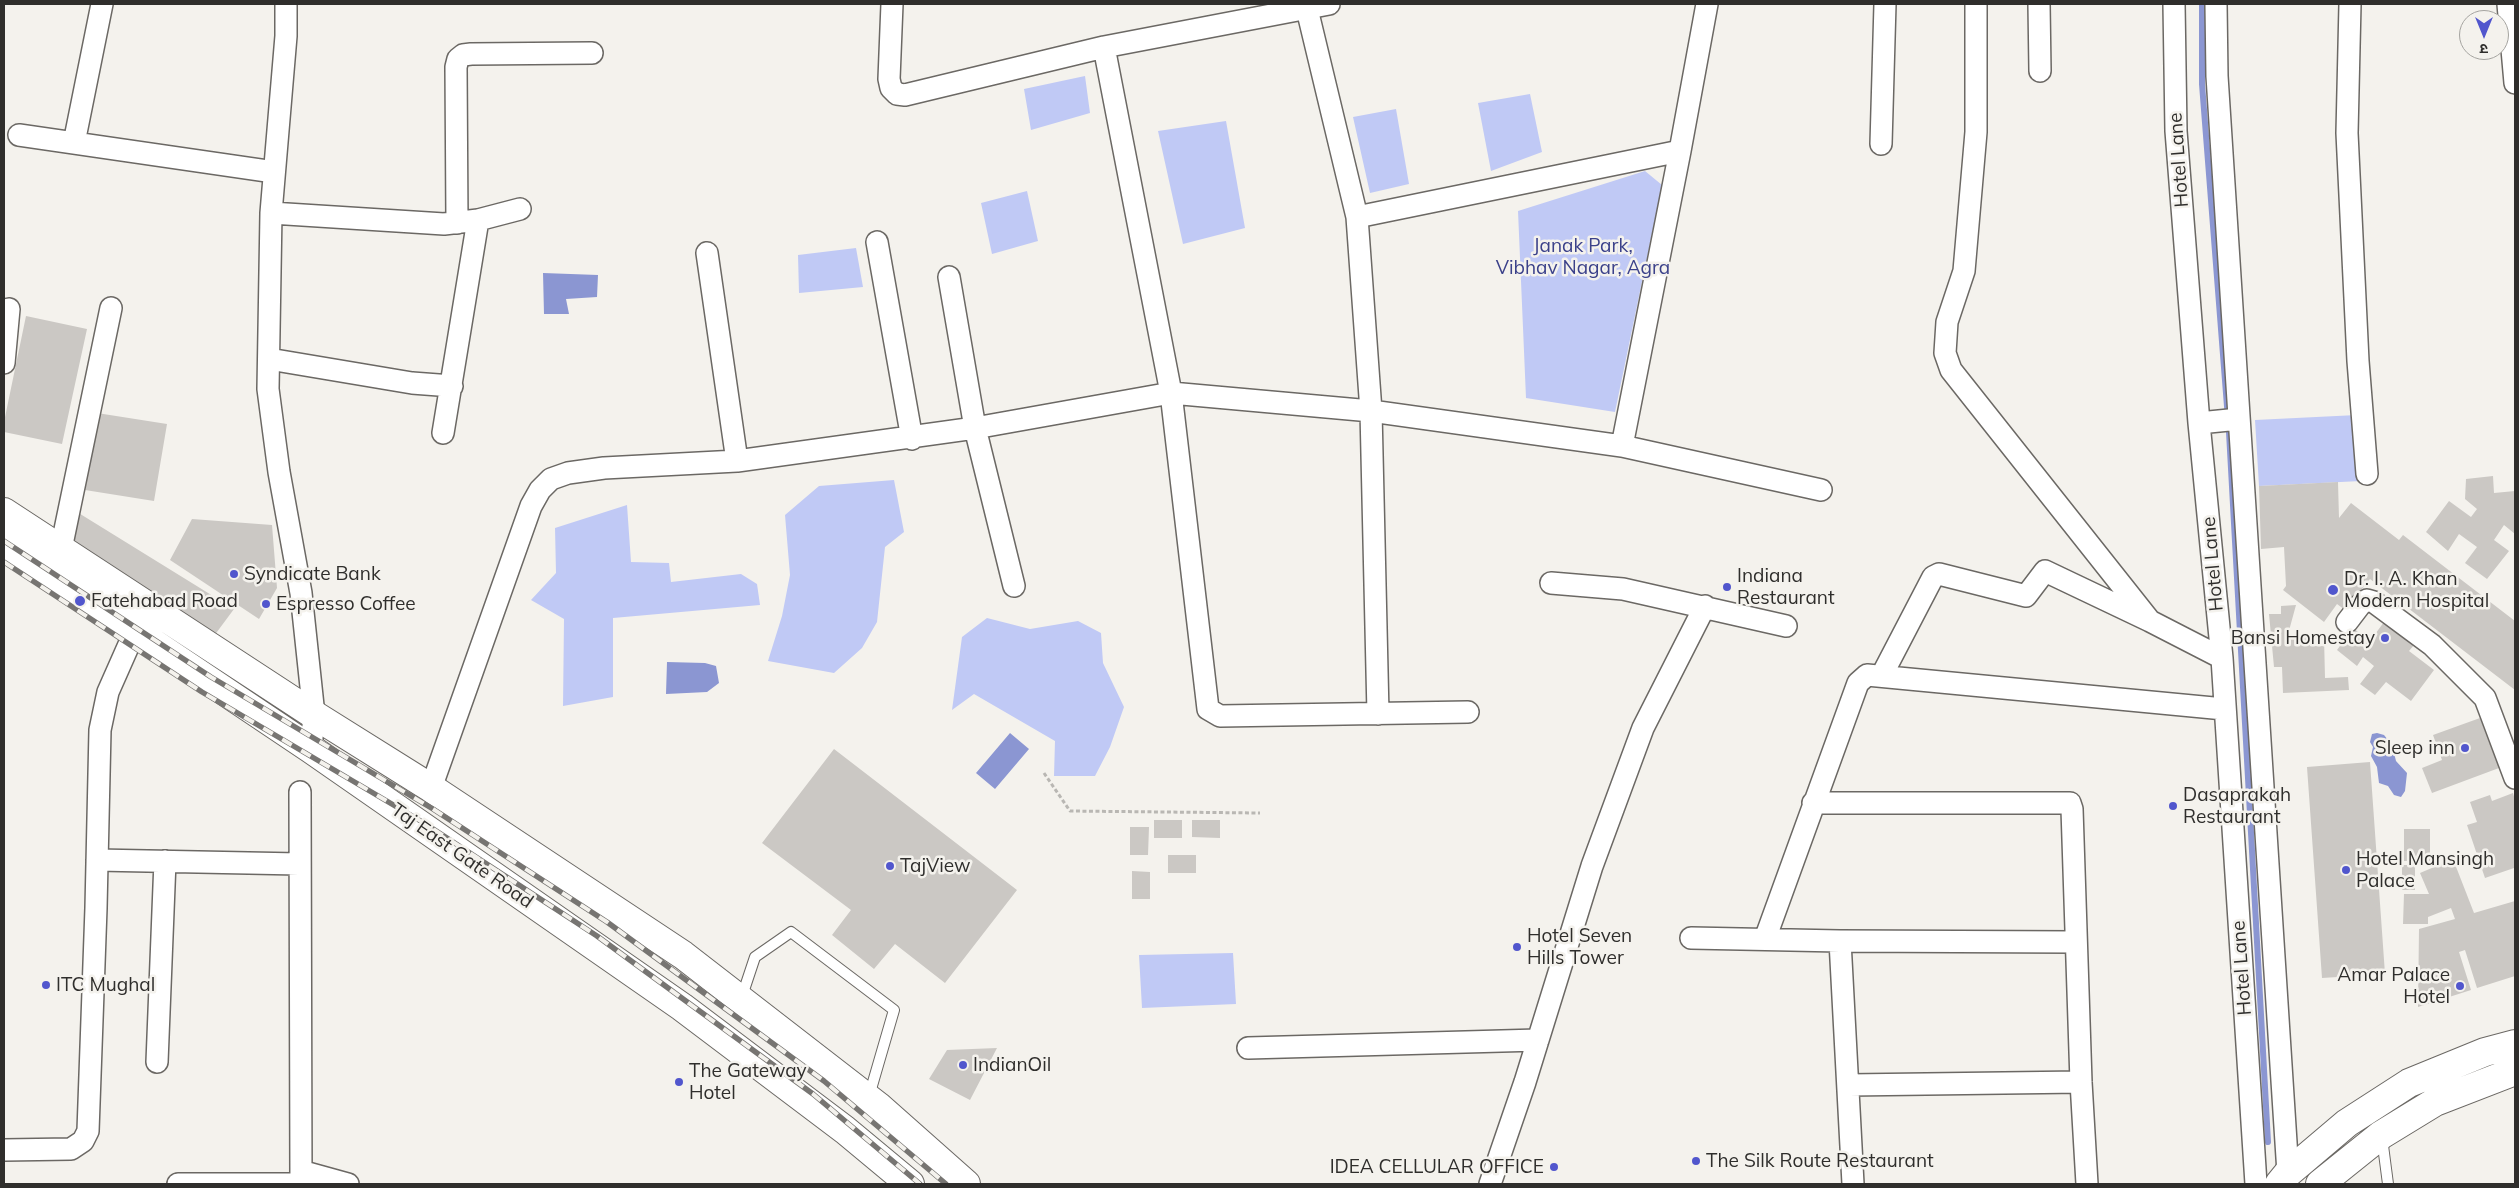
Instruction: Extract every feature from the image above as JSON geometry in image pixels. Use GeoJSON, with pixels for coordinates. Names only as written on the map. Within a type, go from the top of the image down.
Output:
{"type":"FeatureCollection","features":[{"type":"Feature","properties":{"kind":"main road"},"geometry":{"type":"LineString","coordinates":[[4,512],[314,715],[431,788],[683,955],[868,1099],[966,1184]]}},
{"type":"Feature","properties":{"kind":"main road","name":"Taj East Gate Road"},"geometry":{"type":"LineString","coordinates":[[4,543],[311,749],[682,1007],[844,1130],[910,1184]]}},
{"type":"Feature","properties":{"kind":"main road"},"geometry":{"type":"LineString","coordinates":[[2283,1179],[2347,1123],[2410,1082],[2485,1052],[2515,1044]]}},
{"type":"Feature","properties":{"kind":"main road"},"geometry":{"type":"LineString","coordinates":[[2320,1184],[2381,1135],[2435,1102],[2515,1071]]}},
{"type":"Feature","properties":{"kind":"street"},"geometry":{"type":"LineString","coordinates":[[74,143],[102,4]]}},
{"type":"Feature","properties":{"kind":"street"},"geometry":{"type":"LineString","coordinates":[[286,4],[286,36],[271,213],[269,359],[271,422],[300,594],[314,715],[311,749]]}},
{"type":"Feature","properties":{"kind":"street"},"geometry":{"type":"LineString","coordinates":[[892,4],[889,79],[891,88],[897,94],[905,95],[1104,47],[1322,5],[1357,217],[1371,411],[1378,714]]}},
{"type":"Feature","properties":{"kind":"street"},"geometry":{"type":"LineString","coordinates":[[1622,446],[1707,4]]}},
{"type":"Feature","properties":{"kind":"street"},"geometry":{"type":"LineString","coordinates":[[1881,144],[1885,4]]}},
{"type":"Feature","properties":{"kind":"street"},"geometry":{"type":"LineString","coordinates":[[1976,4],[1976,132],[1964,271],[1947,322],[1944,353],[1951,370],[2150,621]]}},
{"type":"Feature","properties":{"kind":"street"},"geometry":{"type":"LineString","coordinates":[[2039,4],[2040,71]]}},
{"type":"Feature","properties":{"kind":"street","name":"Hotel Lane"},"geometry":{"type":"LineString","coordinates":[[2174,4],[2176,131],[2199,423],[2222,658],[2256,1184]]}},
{"type":"Feature","properties":{"kind":"street","name":"Hotel Lane"},"geometry":{"type":"LineString","coordinates":[[2216,4],[2217,76],[2262,774],[2283,1179]]}},
{"type":"Feature","properties":{"kind":"street"},"geometry":{"type":"LineString","coordinates":[[2350,4],[2347,133],[2358,361],[2367,474]]}},
{"type":"Feature","properties":{"kind":"street"},"geometry":{"type":"LineString","coordinates":[[2508,4],[2515,83]]}},
{"type":"Feature","properties":{"kind":"street"},"geometry":{"type":"LineString","coordinates":[[1104,47],[1171,393],[1208,709],[1220,716],[1468,712]]}},
{"type":"Feature","properties":{"kind":"street"},"geometry":{"type":"LineString","coordinates":[[444,433],[452,386],[467,222],[456,68],[458,59],[463,55],[471,54],[592,53]]}},
{"type":"Feature","properties":{"kind":"street"},"geometry":{"type":"LineString","coordinates":[[19,135],[274,172]]}},
{"type":"Feature","properties":{"kind":"street"},"geometry":{"type":"LineString","coordinates":[[1357,217],[1680,151]]}},
{"type":"Feature","properties":{"kind":"street"},"geometry":{"type":"LineString","coordinates":[[271,213],[417,224],[467,222],[520,209]]}},
{"type":"Feature","properties":{"kind":"street"},"geometry":{"type":"LineString","coordinates":[[877,242],[912,438]]}},
{"type":"Feature","properties":{"kind":"street"},"geometry":{"type":"LineString","coordinates":[[707,253],[737,461]]}},
{"type":"Feature","properties":{"kind":"street"},"geometry":{"type":"LineString","coordinates":[[949,277],[975,428],[1014,586]]}},
{"type":"Feature","properties":{"kind":"street"},"geometry":{"type":"LineString","coordinates":[[61,549],[111,308]]}},
{"type":"Feature","properties":{"kind":"street"},"geometry":{"type":"LineString","coordinates":[[4,363],[9,309]]}},
{"type":"Feature","properties":{"kind":"street"},"geometry":{"type":"LineString","coordinates":[[269,359],[412,383],[452,386]]}},
{"type":"Feature","properties":{"kind":"street"},"geometry":{"type":"LineString","coordinates":[[431,788],[531,506],[551,478],[568,473],[604,468],[737,461],[912,438],[1171,393],[1371,411],[1622,446],[1821,490]]}},
{"type":"Feature","properties":{"kind":"street"},"geometry":{"type":"LineString","coordinates":[[2199,423],[2239,419]]}},
{"type":"Feature","properties":{"kind":"street"},"geometry":{"type":"LineString","coordinates":[[1882,675],[1933,577],[1939,574],[2026,596],[2046,571],[2222,658]]}},
{"type":"Feature","properties":{"kind":"street"},"geometry":{"type":"LineString","coordinates":[[1551,584],[1623,589],[1705,606],[1786,626]]}},
{"type":"Feature","properties":{"kind":"street"},"geometry":{"type":"LineString","coordinates":[[2347,622],[2366,600],[2374,602],[2432,645],[2485,698],[2515,778]]}},
{"type":"Feature","properties":{"kind":"street"},"geometry":{"type":"LineString","coordinates":[[1490,1184],[1538,1040],[1592,866],[1643,728],[1705,606]]}},
{"type":"Feature","properties":{"kind":"street"},"geometry":{"type":"LineString","coordinates":[[4,1150],[71,1149],[83,1141],[88,1131],[97,860],[98,750],[102,713],[108,692],[135,631]]}},
{"type":"Feature","properties":{"kind":"street"},"geometry":{"type":"LineString","coordinates":[[1765,939],[1858,682],[1867,675],[2224,709]]}},
{"type":"Feature","properties":{"kind":"street"},"geometry":{"type":"LineString","coordinates":[[2229,778],[2262,774]]}},
{"type":"Feature","properties":{"kind":"street"},"geometry":{"type":"LineString","coordinates":[[300,792],[301,1180]]}},
{"type":"Feature","properties":{"kind":"street"},"geometry":{"type":"LineString","coordinates":[[1813,803],[2070,803],[2072,809],[2081,1082],[2088,1184]]}},
{"type":"Feature","properties":{"kind":"street"},"geometry":{"type":"LineString","coordinates":[[97,860],[299,864]]}},
{"type":"Feature","properties":{"kind":"street"},"geometry":{"type":"LineString","coordinates":[[157,1062],[165,861]]}},
{"type":"Feature","properties":{"kind":"street"},"geometry":{"type":"LineString","coordinates":[[1691,938],[2075,942]]}},
{"type":"Feature","properties":{"kind":"street"},"geometry":{"type":"LineString","coordinates":[[1840,941],[1853,1184]]}},
{"type":"Feature","properties":{"kind":"street"},"geometry":{"type":"LineString","coordinates":[[1248,1048],[1538,1040]]}},
{"type":"Feature","properties":{"kind":"street"},"geometry":{"type":"LineString","coordinates":[[1849,1085],[2081,1082]]}},
{"type":"Feature","properties":{"kind":"street"},"geometry":{"type":"LineString","coordinates":[[178,1184],[301,1180],[348,1184]]}},
{"type":"Feature","properties":{"kind":"lane"},"geometry":{"type":"LineString","coordinates":[[741,1000],[755,957],[791,932],[894,1010],[868,1099]]}},
{"type":"Feature","properties":{"kind":"lane"},"geometry":{"type":"LineString","coordinates":[[2381,1135],[2388,1184]]}},
{"type":"Feature","properties":{"kind":"path"},"geometry":{"type":"LineString","coordinates":[[1044,773],[1070,811],[1260,813]]}},
{"type":"Feature","properties":{"kind":"green space"},"geometry":{"type":"Polygon","coordinates":[[[1085,76],[1090,113],[1031,130],[1024,89],[1085,76]]]}},
{"type":"Feature","properties":{"kind":"green space"},"geometry":{"type":"Polygon","coordinates":[[[1530,94],[1542,152],[1491,171],[1478,103],[1530,94]]]}},
{"type":"Feature","properties":{"kind":"green space"},"geometry":{"type":"Polygon","coordinates":[[[1396,109],[1409,184],[1370,193],[1353,117],[1396,109]]]}},
{"type":"Feature","properties":{"kind":"green space"},"geometry":{"type":"Polygon","coordinates":[[[1226,121],[1245,228],[1183,244],[1158,131],[1226,121]]]}},
{"type":"Feature","properties":{"kind":"green space","name":"Janak Park, Vibhav Nagar, Agra"},"geometry":{"type":"Polygon","coordinates":[[[1645,171],[1662,185],[1615,412],[1526,398],[1518,211],[1645,171]]]}},
{"type":"Feature","properties":{"kind":"green space"},"geometry":{"type":"Polygon","coordinates":[[[1027,191],[1038,241],[992,254],[981,203],[1027,191]]]}},
{"type":"Feature","properties":{"kind":"green space"},"geometry":{"type":"Polygon","coordinates":[[[856,248],[863,287],[799,293],[798,255],[856,248]]]}},
{"type":"Feature","properties":{"kind":"green space"},"geometry":{"type":"Polygon","coordinates":[[[2357,415],[2361,481],[2259,486],[2255,420],[2357,415]]]}},
{"type":"Feature","properties":{"kind":"green space"},"geometry":{"type":"Polygon","coordinates":[[[894,480],[904,532],[885,547],[877,622],[862,648],[834,673],[768,661],[782,616],[790,575],[785,515],[819,486],[894,480]]]}},
{"type":"Feature","properties":{"kind":"green space"},"geometry":{"type":"Polygon","coordinates":[[[627,505],[631,562],[669,563],[671,582],[741,574],[757,584],[760,605],[613,618],[613,697],[563,706],[564,619],[531,600],[556,573],[555,528],[627,505]]]}},
{"type":"Feature","properties":{"kind":"green space"},"geometry":{"type":"Polygon","coordinates":[[[987,618],[1030,629],[1078,621],[1101,633],[1103,663],[1124,707],[1110,747],[1095,776],[1054,776],[1055,741],[974,694],[952,710],[962,637],[987,618]]]}},
{"type":"Feature","properties":{"kind":"green space"},"geometry":{"type":"Polygon","coordinates":[[[1233,953],[1236,1004],[1142,1008],[1139,955],[1233,953]]]}},
{"type":"Feature","properties":{"kind":"shaded area"},"geometry":{"type":"Polygon","coordinates":[[[543,273],[598,275],[597,297],[566,299],[569,314],[544,314],[543,273]]]}},
{"type":"Feature","properties":{"kind":"shaded area"},"geometry":{"type":"Polygon","coordinates":[[[667,662],[705,663],[716,666],[719,683],[707,692],[666,694],[667,662]]]}},
{"type":"Feature","properties":{"kind":"shaded area"},"geometry":{"type":"Polygon","coordinates":[[[1010,733],[1029,749],[995,789],[976,773],[1010,733]]]}},
{"type":"Feature","properties":{"kind":"shaded area"},"geometry":{"type":"Polygon","coordinates":[[[2372,734],[2384,735],[2392,745],[2396,761],[2407,773],[2405,791],[2401,797],[2394,795],[2388,786],[2379,783],[2377,767],[2371,756],[2373,747],[2370,742],[2372,734]]]}},
{"type":"Feature","properties":{"kind":"building"},"geometry":{"type":"Polygon","coordinates":[[[26,316],[87,329],[62,444],[4,432],[4,422],[26,316]]]}},
{"type":"Feature","properties":{"kind":"building"},"geometry":{"type":"Polygon","coordinates":[[[97,413],[167,424],[154,501],[85,490],[97,413]]]}},
{"type":"Feature","properties":{"kind":"building"},"geometry":{"type":"Polygon","coordinates":[[[2493,476],[2494,493],[2515,491],[2515,534],[2504,525],[2494,540],[2509,551],[2487,579],[2465,563],[2477,547],[2459,534],[2448,551],[2426,532],[2449,501],[2471,517],[2477,509],[2465,499],[2466,479],[2493,476]]]}},
{"type":"Feature","properties":{"kind":"building"},"geometry":{"type":"Polygon","coordinates":[[[2338,482],[2339,518],[2351,503],[2399,540],[2403,535],[2515,621],[2515,690],[2370,579],[2345,610],[2337,604],[2324,622],[2283,590],[2286,586],[2284,547],[2261,549],[2259,486],[2338,482]]]}},
{"type":"Feature","properties":{"kind":"building"},"geometry":{"type":"Polygon","coordinates":[[[77,512],[234,609],[211,640],[68,547],[77,512]]]}},
{"type":"Feature","properties":{"kind":"building","name":"Syndicate Bank"},"geometry":{"type":"Polygon","coordinates":[[[192,519],[272,525],[277,588],[259,619],[170,560],[192,519]]]}},
{"type":"Feature","properties":{"kind":"building"},"geometry":{"type":"Polygon","coordinates":[[[2296,605],[2287,638],[2324,637],[2325,678],[2348,677],[2349,690],[2283,693],[2282,667],[2274,667],[2269,614],[2281,614],[2281,606],[2296,605]]]}},
{"type":"Feature","properties":{"kind":"building"},"geometry":{"type":"Polygon","coordinates":[[[2384,622],[2414,645],[2409,651],[2434,670],[2411,701],[2386,682],[2375,695],[2360,684],[2374,666],[2363,657],[2357,666],[2337,650],[2353,628],[2370,641],[2384,622]]]}},
{"type":"Feature","properties":{"kind":"building","name":"Sleep inn"},"geometry":{"type":"Polygon","coordinates":[[[2480,718],[2499,768],[2432,793],[2422,768],[2442,760],[2433,735],[2480,718]]]}},
{"type":"Feature","properties":{"kind":"building","name":"TajView"},"geometry":{"type":"Polygon","coordinates":[[[834,749],[1017,890],[945,983],[895,944],[874,969],[832,935],[851,910],[762,843],[834,749]]]}},
{"type":"Feature","properties":{"kind":"building","name":"Hotel Mansingh Palace"},"geometry":{"type":"Polygon","coordinates":[[[2370,762],[2385,974],[2322,978],[2307,767],[2370,762]]]}},
{"type":"Feature","properties":{"kind":"building"},"geometry":{"type":"Polygon","coordinates":[[[2513,793],[2515,800],[2514,868],[2485,878],[2467,825],[2477,822],[2470,802],[2490,795],[2492,801],[2513,793]]]}},
{"type":"Feature","properties":{"kind":"building"},"geometry":{"type":"Polygon","coordinates":[[[1154,820],[1182,820],[1182,838],[1154,838],[1154,820]]]}},
{"type":"Feature","properties":{"kind":"building"},"geometry":{"type":"Polygon","coordinates":[[[1192,820],[1220,820],[1220,838],[1192,837],[1192,820]]]}},
{"type":"Feature","properties":{"kind":"building"},"geometry":{"type":"Polygon","coordinates":[[[1130,827],[1149,827],[1148,855],[1130,855],[1130,827]]]}},
{"type":"Feature","properties":{"kind":"building"},"geometry":{"type":"Polygon","coordinates":[[[2404,829],[2430,829],[2430,861],[2404,861],[2404,829]]]}},
{"type":"Feature","properties":{"kind":"building"},"geometry":{"type":"Polygon","coordinates":[[[1168,855],[1196,855],[1196,873],[1168,873],[1168,855]]]}},
{"type":"Feature","properties":{"kind":"building"},"geometry":{"type":"Polygon","coordinates":[[[2453,859],[2474,913],[2515,901],[2515,976],[2477,988],[2465,950],[2459,952],[2471,990],[2418,1007],[2419,929],[2455,919],[2451,908],[2428,917],[2428,924],[2403,924],[2404,894],[2429,894],[2420,873],[2453,859]]]}},
{"type":"Feature","properties":{"kind":"building"},"geometry":{"type":"Polygon","coordinates":[[[2402,865],[2415,865],[2415,890],[2402,890],[2402,865]]]}},
{"type":"Feature","properties":{"kind":"building"},"geometry":{"type":"Polygon","coordinates":[[[1132,871],[1150,872],[1150,899],[1132,899],[1132,871]]]}},
{"type":"Feature","properties":{"kind":"building","name":"IndianOil"},"geometry":{"type":"Polygon","coordinates":[[[997,1048],[970,1100],[929,1079],[947,1050],[997,1048]]]}},
{"type":"Feature","properties":{"kind":"waterway"},"geometry":{"type":"LineString","coordinates":[[2202,4],[2202,84],[2229,432],[2268,1142]]}},
{"type":"Feature","properties":{"kind":"railway"},"geometry":{"type":"LineString","coordinates":[[4,541],[211,677],[433,809],[607,922],[824,1081],[946,1184]]}},
{"type":"Feature","properties":{"kind":"railway"},"geometry":{"type":"LineString","coordinates":[[4,562],[202,692],[424,823],[597,936],[813,1094],[920,1184]]}},
{"type":"Feature","properties":{"kind":"place","name":"Syndicate Bank"},"geometry":{"type":"Point","coordinates":[234,574]}},
{"type":"Feature","properties":{"kind":"place","name":"Indiana Restaurant"},"geometry":{"type":"Point","coordinates":[1727,587]}},
{"type":"Feature","properties":{"kind":"place","name":"Dr. I. A. Khan Modern Hospital"},"geometry":{"type":"Point","coordinates":[2333,590]}},
{"type":"Feature","properties":{"kind":"place","name":"Fatehabad Road"},"geometry":{"type":"Point","coordinates":[80,601]}},
{"type":"Feature","properties":{"kind":"place","name":"Espresso Coffee"},"geometry":{"type":"Point","coordinates":[266,604]}},
{"type":"Feature","properties":{"kind":"place","name":"Bansi Homestay"},"geometry":{"type":"Point","coordinates":[2385,638]}},
{"type":"Feature","properties":{"kind":"place","name":"Sleep inn"},"geometry":{"type":"Point","coordinates":[2465,748]}},
{"type":"Feature","properties":{"kind":"place","name":"Dasaprakah Restaurant"},"geometry":{"type":"Point","coordinates":[2173,806]}},
{"type":"Feature","properties":{"kind":"place","name":"TajView"},"geometry":{"type":"Point","coordinates":[890,866]}},
{"type":"Feature","properties":{"kind":"place","name":"Hotel Mansingh Palace"},"geometry":{"type":"Point","coordinates":[2346,870]}},
{"type":"Feature","properties":{"kind":"place","name":"Hotel Seven Hills Tower"},"geometry":{"type":"Point","coordinates":[1517,947]}},
{"type":"Feature","properties":{"kind":"place","name":"ITC Mughal"},"geometry":{"type":"Point","coordinates":[46,985]}},
{"type":"Feature","properties":{"kind":"place","name":"Amar Palace Hotel"},"geometry":{"type":"Point","coordinates":[2460,986]}},
{"type":"Feature","properties":{"kind":"place","name":"IndianOil"},"geometry":{"type":"Point","coordinates":[963,1065]}},
{"type":"Feature","properties":{"kind":"place","name":"The Gateway Hotel"},"geometry":{"type":"Point","coordinates":[679,1082]}},
{"type":"Feature","properties":{"kind":"place","name":"The Silk Route Restaurant"},"geometry":{"type":"Point","coordinates":[1696,1161]}},
{"type":"Feature","properties":{"kind":"place","name":"IDEA CELLULAR OFFICE"},"geometry":{"type":"Point","coordinates":[1554,1167]}}]}
